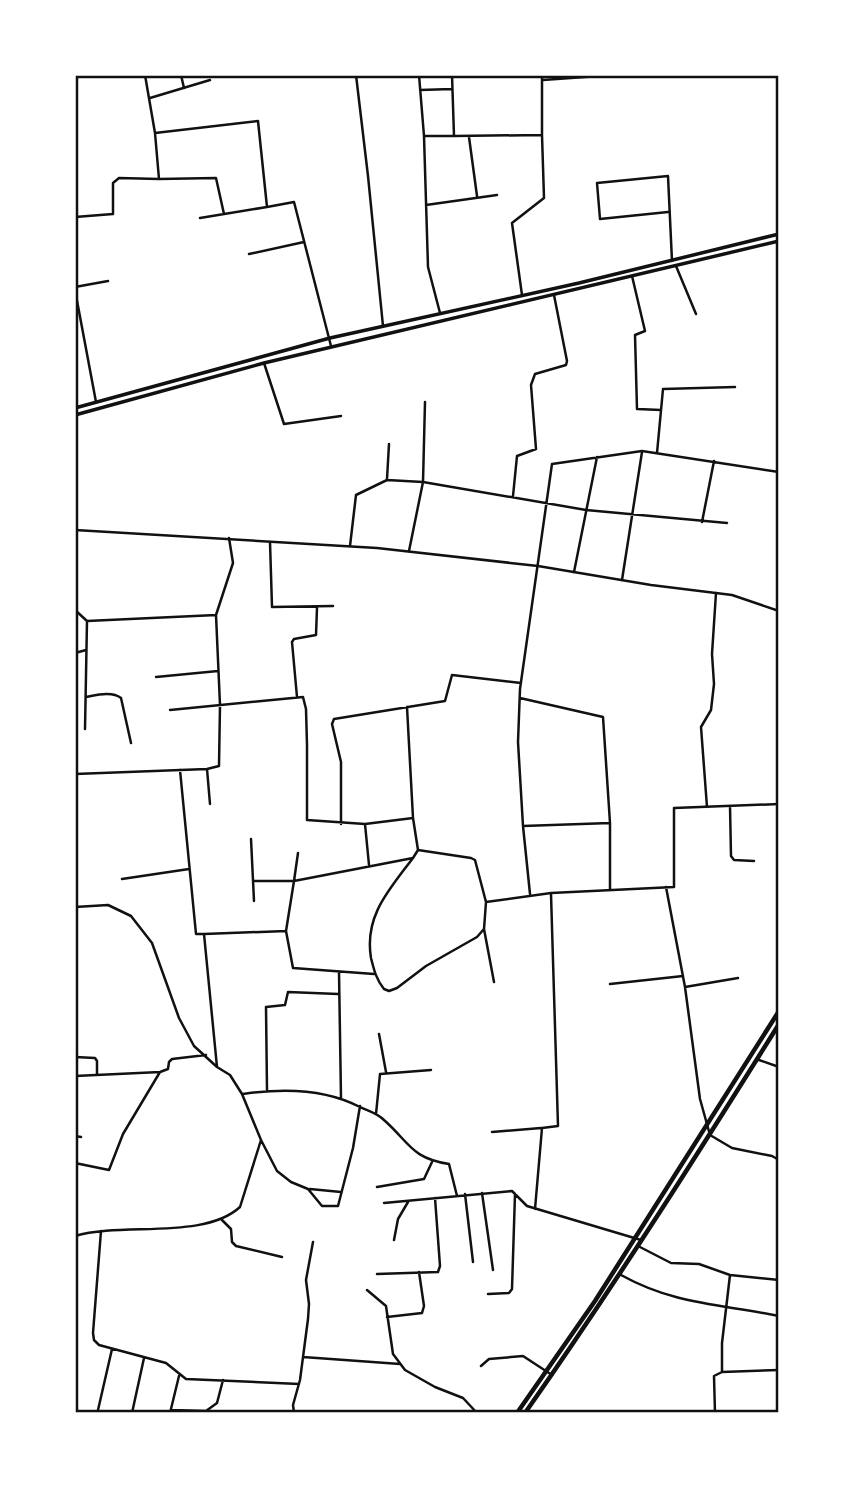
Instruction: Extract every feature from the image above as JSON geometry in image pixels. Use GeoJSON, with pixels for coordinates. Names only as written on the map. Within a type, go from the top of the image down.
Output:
{"type":"FeatureCollection","features":[{"type":"Feature","properties":{"kind":"highway"},"geometry":{"type":"LineString","coordinates":[[525,1413],[620,1275],[666,1190],[779,1011]]}},
{"type":"Feature","properties":{"kind":"highway"},"geometry":{"type":"LineString","coordinates":[[517,1413],[672,1194],[779,1024]]}},
{"type":"Feature","properties":{"kind":"highway"},"geometry":{"type":"LineString","coordinates":[[666,1190],[672,1194]]}},
{"type":"Feature","properties":{"kind":"main road"},"geometry":{"type":"LineString","coordinates":[[75,415],[331,346],[632,276],[779,234]]}},
{"type":"Feature","properties":{"kind":"main road"},"geometry":{"type":"LineString","coordinates":[[75,408],[330,338],[779,241]]}},
{"type":"Feature","properties":{"kind":"street"},"geometry":{"type":"LineString","coordinates":[[145,75],[155,133],[159,179]]}},
{"type":"Feature","properties":{"kind":"street"},"geometry":{"type":"LineString","coordinates":[[181,75],[184,88]]}},
{"type":"Feature","properties":{"kind":"street"},"geometry":{"type":"LineString","coordinates":[[356,75],[383,326]]}},
{"type":"Feature","properties":{"kind":"street"},"geometry":{"type":"LineString","coordinates":[[419,75],[424,136],[428,267],[440,313]]}},
{"type":"Feature","properties":{"kind":"street"},"geometry":{"type":"LineString","coordinates":[[452,75],[454,136]]}},
{"type":"Feature","properties":{"kind":"street"},"geometry":{"type":"LineString","coordinates":[[522,295],[512,223],[544,198],[542,75]]}},
{"type":"Feature","properties":{"kind":"street"},"geometry":{"type":"LineString","coordinates":[[543,80],[613,75]]}},
{"type":"Feature","properties":{"kind":"street"},"geometry":{"type":"LineString","coordinates":[[150,98],[210,80]]}},
{"type":"Feature","properties":{"kind":"street"},"geometry":{"type":"LineString","coordinates":[[420,90],[452,89]]}},
{"type":"Feature","properties":{"kind":"street"},"geometry":{"type":"LineString","coordinates":[[155,133],[258,121],[267,207]]}},
{"type":"Feature","properties":{"kind":"street"},"geometry":{"type":"LineString","coordinates":[[424,136],[542,135]]}},
{"type":"Feature","properties":{"kind":"street"},"geometry":{"type":"LineString","coordinates":[[469,137],[477,196]]}},
{"type":"Feature","properties":{"kind":"street"},"geometry":{"type":"LineString","coordinates":[[668,212],[600,219],[597,183],[668,176],[668,212],[674,263],[696,314]]}},
{"type":"Feature","properties":{"kind":"street"},"geometry":{"type":"LineString","coordinates":[[75,217],[113,214],[113,183],[119,178],[216,178],[224,214]]}},
{"type":"Feature","properties":{"kind":"street"},"geometry":{"type":"LineString","coordinates":[[426,205],[497,195]]}},
{"type":"Feature","properties":{"kind":"street"},"geometry":{"type":"LineString","coordinates":[[200,218],[294,202],[331,346]]}},
{"type":"Feature","properties":{"kind":"street"},"geometry":{"type":"LineString","coordinates":[[249,254],[305,242]]}},
{"type":"Feature","properties":{"kind":"street"},"geometry":{"type":"LineString","coordinates":[[632,276],[645,331],[635,335],[638,409],[661,410]]}},
{"type":"Feature","properties":{"kind":"street"},"geometry":{"type":"LineString","coordinates":[[96,401],[75,288],[108,281]]}},
{"type":"Feature","properties":{"kind":"street"},"geometry":{"type":"LineString","coordinates":[[513,496],[517,456],[536,449],[531,385],[534,374],[566,365],[567,361],[554,295]]}},
{"type":"Feature","properties":{"kind":"street"},"geometry":{"type":"LineString","coordinates":[[264,363],[284,424],[341,416]]}},
{"type":"Feature","properties":{"kind":"street"},"geometry":{"type":"LineString","coordinates":[[657,453],[663,389],[735,387]]}},
{"type":"Feature","properties":{"kind":"street"},"geometry":{"type":"LineString","coordinates":[[409,552],[422,482],[425,402]]}},
{"type":"Feature","properties":{"kind":"street"},"geometry":{"type":"LineString","coordinates":[[387,480],[389,444]]}},
{"type":"Feature","properties":{"kind":"street"},"geometry":{"type":"LineString","coordinates":[[622,580],[642,451]]}},
{"type":"Feature","properties":{"kind":"street"},"geometry":{"type":"LineString","coordinates":[[530,895],[518,742],[520,698],[552,464],[642,451],[779,472]]}},
{"type":"Feature","properties":{"kind":"street"},"geometry":{"type":"LineString","coordinates":[[574,572],[597,457]]}},
{"type":"Feature","properties":{"kind":"street"},"geometry":{"type":"LineString","coordinates":[[702,522],[714,461]]}},
{"type":"Feature","properties":{"kind":"street"},"geometry":{"type":"LineString","coordinates":[[350,546],[356,495],[387,480],[422,482],[586,510],[727,523]]}},
{"type":"Feature","properties":{"kind":"street"},"geometry":{"type":"LineString","coordinates":[[75,530],[350,546],[538,566],[716,593],[779,611]]}},
{"type":"Feature","properties":{"kind":"street"},"geometry":{"type":"LineString","coordinates":[[75,774],[207,769],[219,766],[220,705],[216,615],[233,563],[229,538]]}},
{"type":"Feature","properties":{"kind":"street"},"geometry":{"type":"LineString","coordinates":[[270,541],[272,607],[333,606]]}},
{"type":"Feature","properties":{"kind":"street"},"geometry":{"type":"LineString","coordinates":[[707,807],[701,727],[711,710],[714,684],[712,654],[716,593]]}},
{"type":"Feature","properties":{"kind":"street"},"geometry":{"type":"LineString","coordinates":[[297,697],[292,642],[294,639],[316,635],[317,607]]}},
{"type":"Feature","properties":{"kind":"street"},"geometry":{"type":"LineString","coordinates":[[75,610],[86,621],[85,729]]}},
{"type":"Feature","properties":{"kind":"street"},"geometry":{"type":"LineString","coordinates":[[86,621],[216,615]]}},
{"type":"Feature","properties":{"kind":"street"},"geometry":{"type":"LineString","coordinates":[[75,653],[86,650]]}},
{"type":"Feature","properties":{"kind":"street"},"geometry":{"type":"LineString","coordinates":[[156,677],[218,671]]}},
{"type":"Feature","properties":{"kind":"street"},"geometry":{"type":"LineString","coordinates":[[341,824],[341,762],[332,721],[445,701],[452,675],[521,683]]}},
{"type":"Feature","properties":{"kind":"street"},"geometry":{"type":"LineString","coordinates":[[86,697],[108,694],[121,698],[131,743]]}},
{"type":"Feature","properties":{"kind":"street"},"geometry":{"type":"LineString","coordinates":[[170,710],[297,697],[305,700],[307,820],[365,824],[413,818]]}},
{"type":"Feature","properties":{"kind":"street"},"geometry":{"type":"LineString","coordinates":[[520,698],[603,717],[610,823],[610,890]]}},
{"type":"Feature","properties":{"kind":"street"},"geometry":{"type":"LineString","coordinates":[[407,706],[413,818],[418,850],[379,907],[370,925],[369,944],[375,974],[384,989],[393,990],[426,966],[477,937],[484,929]]}},
{"type":"Feature","properties":{"kind":"street"},"geometry":{"type":"LineString","coordinates":[[778,763],[779,774]]}},
{"type":"Feature","properties":{"kind":"street"},"geometry":{"type":"LineString","coordinates":[[207,769],[210,804]]}},
{"type":"Feature","properties":{"kind":"street"},"geometry":{"type":"LineString","coordinates":[[180,770],[195,933],[286,931]]}},
{"type":"Feature","properties":{"kind":"street"},"geometry":{"type":"LineString","coordinates":[[486,902],[551,893],[674,887],[674,808],[779,804]]}},
{"type":"Feature","properties":{"kind":"street"},"geometry":{"type":"LineString","coordinates":[[730,806],[731,856],[734,860],[754,861]]}},
{"type":"Feature","properties":{"kind":"street"},"geometry":{"type":"LineString","coordinates":[[523,827],[610,823]]}},
{"type":"Feature","properties":{"kind":"street"},"geometry":{"type":"LineString","coordinates":[[365,824],[369,865]]}},
{"type":"Feature","properties":{"kind":"street"},"geometry":{"type":"LineString","coordinates":[[251,839],[254,901]]}},
{"type":"Feature","properties":{"kind":"street"},"geometry":{"type":"LineString","coordinates":[[418,850],[475,860],[486,902],[484,929],[494,982]]}},
{"type":"Feature","properties":{"kind":"street"},"geometry":{"type":"LineString","coordinates":[[298,853],[286,931],[293,968],[375,974]]}},
{"type":"Feature","properties":{"kind":"street"},"geometry":{"type":"LineString","coordinates":[[253,881],[294,881],[413,858]]}},
{"type":"Feature","properties":{"kind":"street"},"geometry":{"type":"LineString","coordinates":[[122,879],[189,869]]}},
{"type":"Feature","properties":{"kind":"street"},"geometry":{"type":"LineString","coordinates":[[666,887],[685,987],[700,1099],[710,1135],[732,1148],[772,1156],[779,1160]]}},
{"type":"Feature","properties":{"kind":"street"},"geometry":{"type":"LineString","coordinates":[[492,1132],[558,1126],[551,893]]}},
{"type":"Feature","properties":{"kind":"street"},"geometry":{"type":"LineString","coordinates":[[75,907],[108,905],[131,916],[152,943],[179,1018],[194,1046],[230,1075],[242,1094],[277,1171],[291,1182],[308,1189],[341,1192]]}},
{"type":"Feature","properties":{"kind":"street"},"geometry":{"type":"LineString","coordinates":[[204,934],[217,1067]]}},
{"type":"Feature","properties":{"kind":"street"},"geometry":{"type":"LineString","coordinates":[[339,972],[341,1098]]}},
{"type":"Feature","properties":{"kind":"street"},"geometry":{"type":"LineString","coordinates":[[610,984],[683,976]]}},
{"type":"Feature","properties":{"kind":"street"},"geometry":{"type":"LineString","coordinates":[[685,987],[738,978]]}},
{"type":"Feature","properties":{"kind":"street"},"geometry":{"type":"LineString","coordinates":[[267,1090],[267,1007],[285,1004],[288,992],[338,994]]}},
{"type":"Feature","properties":{"kind":"street"},"geometry":{"type":"LineString","coordinates":[[379,1034],[386,1072]]}},
{"type":"Feature","properties":{"kind":"street"},"geometry":{"type":"LineString","coordinates":[[75,1076],[160,1072],[166,1070],[172,1059],[206,1055]]}},
{"type":"Feature","properties":{"kind":"street"},"geometry":{"type":"LineString","coordinates":[[75,1057],[94,1058],[97,1061],[97,1075]]}},
{"type":"Feature","properties":{"kind":"street"},"geometry":{"type":"LineString","coordinates":[[757,1059],[779,1067]]}},
{"type":"Feature","properties":{"kind":"street"},"geometry":{"type":"LineString","coordinates":[[376,1114],[379,1076],[386,1072],[430,1070]]}},
{"type":"Feature","properties":{"kind":"street"},"geometry":{"type":"LineString","coordinates":[[75,1163],[109,1170],[123,1134],[160,1072]]}},
{"type":"Feature","properties":{"kind":"street"},"geometry":{"type":"LineString","coordinates":[[242,1094],[267,1090],[303,1091],[341,1098],[360,1106],[384,1120],[399,1137],[432,1162],[449,1164],[457,1196]]}},
{"type":"Feature","properties":{"kind":"street"},"geometry":{"type":"LineString","coordinates":[[308,1189],[320,1205],[334,1208],[338,1206],[353,1148],[360,1106]]}},
{"type":"Feature","properties":{"kind":"street"},"geometry":{"type":"LineString","coordinates":[[535,1209],[542,1128]]}},
{"type":"Feature","properties":{"kind":"street"},"geometry":{"type":"LineString","coordinates":[[75,1136],[81,1137]]}},
{"type":"Feature","properties":{"kind":"street"},"geometry":{"type":"LineString","coordinates":[[75,1236],[100,1231],[187,1226],[222,1220],[240,1208],[261,1140]]}},
{"type":"Feature","properties":{"kind":"street"},"geometry":{"type":"LineString","coordinates":[[377,1187],[424,1179],[432,1162]]}},
{"type":"Feature","properties":{"kind":"street"},"geometry":{"type":"LineString","coordinates":[[384,1203],[512,1191],[527,1206],[639,1239]]}},
{"type":"Feature","properties":{"kind":"street"},"geometry":{"type":"LineString","coordinates":[[482,1193],[493,1270]]}},
{"type":"Feature","properties":{"kind":"street"},"geometry":{"type":"LineString","coordinates":[[465,1194],[473,1262]]}},
{"type":"Feature","properties":{"kind":"street"},"geometry":{"type":"LineString","coordinates":[[488,1294],[509,1293],[512,1289],[515,1194]]}},
{"type":"Feature","properties":{"kind":"street"},"geometry":{"type":"LineString","coordinates":[[377,1274],[438,1272],[440,1266],[435,1198]]}},
{"type":"Feature","properties":{"kind":"street"},"geometry":{"type":"LineString","coordinates":[[394,1240],[398,1219],[408,1202]]}},
{"type":"Feature","properties":{"kind":"street"},"geometry":{"type":"LineString","coordinates":[[222,1220],[230,1229],[232,1242],[236,1245],[282,1258]]}},
{"type":"Feature","properties":{"kind":"street"},"geometry":{"type":"LineString","coordinates":[[100,1231],[93,1336],[99,1345],[170,1366],[179,1376],[190,1380],[299,1384]]}},
{"type":"Feature","properties":{"kind":"street"},"geometry":{"type":"LineString","coordinates":[[294,1413],[309,1304],[306,1280],[313,1242]]}},
{"type":"Feature","properties":{"kind":"street"},"geometry":{"type":"LineString","coordinates":[[638,1246],[671,1264],[699,1264],[730,1275],[779,1280]]}},
{"type":"Feature","properties":{"kind":"street"},"geometry":{"type":"LineString","coordinates":[[387,1317],[422,1312],[424,1306],[418,1272]]}},
{"type":"Feature","properties":{"kind":"street"},"geometry":{"type":"LineString","coordinates":[[620,1275],[642,1287],[680,1300],[779,1316]]}},
{"type":"Feature","properties":{"kind":"street"},"geometry":{"type":"LineString","coordinates":[[722,1372],[722,1343],[730,1275]]}},
{"type":"Feature","properties":{"kind":"street"},"geometry":{"type":"LineString","coordinates":[[367,1290],[386,1306],[393,1354],[405,1370],[435,1387],[463,1398],[477,1413]]}},
{"type":"Feature","properties":{"kind":"street"},"geometry":{"type":"LineString","coordinates":[[98,1410],[112,1349]]}},
{"type":"Feature","properties":{"kind":"street"},"geometry":{"type":"LineString","coordinates":[[481,1366],[489,1359],[520,1355],[531,1359],[552,1375]]}},
{"type":"Feature","properties":{"kind":"street"},"geometry":{"type":"LineString","coordinates":[[132,1413],[144,1357]]}},
{"type":"Feature","properties":{"kind":"street"},"geometry":{"type":"LineString","coordinates":[[302,1357],[400,1364]]}},
{"type":"Feature","properties":{"kind":"street"},"geometry":{"type":"LineString","coordinates":[[715,1413],[715,1376],[722,1372],[779,1370]]}},
{"type":"Feature","properties":{"kind":"street"},"geometry":{"type":"LineString","coordinates":[[179,1376],[171,1411],[206,1411],[217,1403],[223,1381]]}}]}
